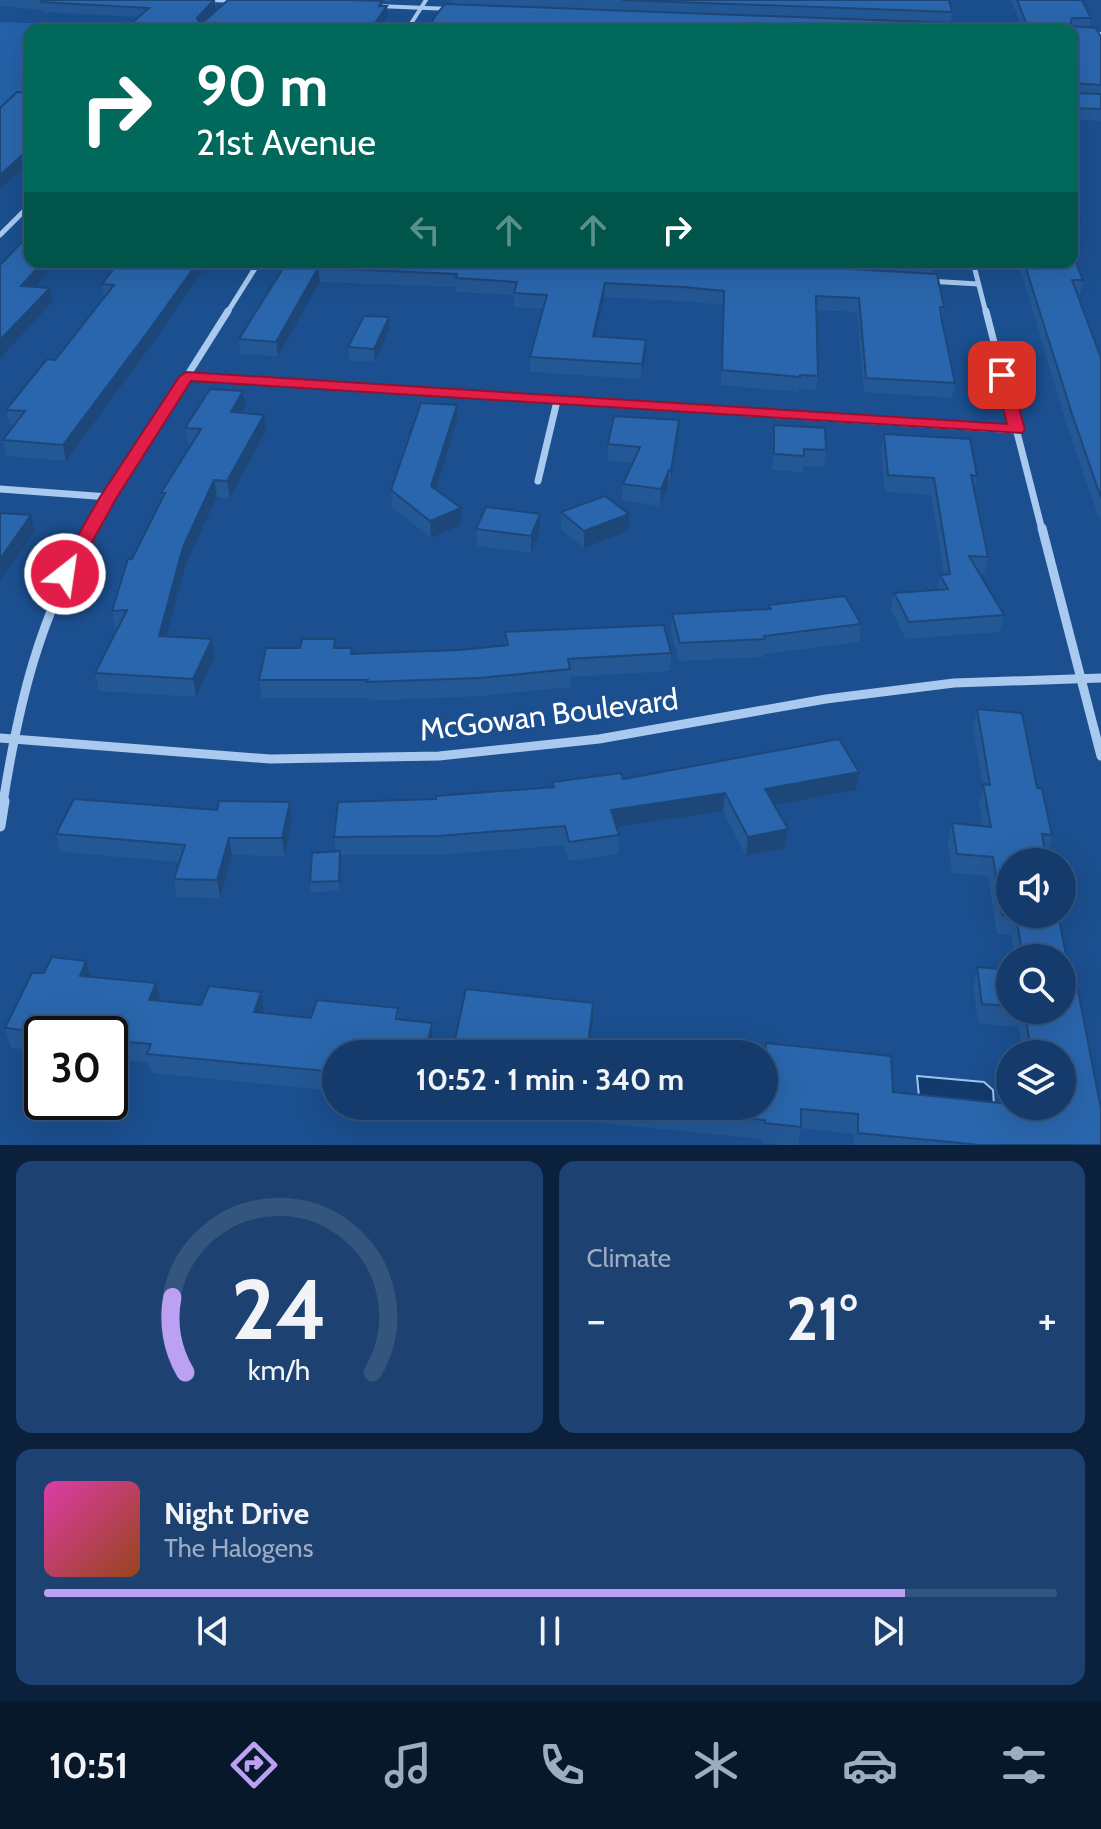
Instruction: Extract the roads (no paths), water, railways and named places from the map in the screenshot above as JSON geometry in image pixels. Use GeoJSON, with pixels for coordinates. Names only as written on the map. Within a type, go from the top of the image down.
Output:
{"type":"FeatureCollection","features":[{"type":"Feature","properties":{"kind":"street"},"geometry":{"type":"LineString","coordinates":[[212,0],[246,1]]}},
{"type":"Feature","properties":{"kind":"street"},"geometry":{"type":"LineString","coordinates":[[411,24],[426,0]]}},
{"type":"Feature","properties":{"kind":"street"},"geometry":{"type":"LineString","coordinates":[[371,6],[453,9]]}},
{"type":"Feature","properties":{"kind":"street"},"geometry":{"type":"LineString","coordinates":[[1078,33],[1101,34]]}},
{"type":"Feature","properties":{"kind":"street"},"geometry":{"type":"LineString","coordinates":[[0,235],[24,211]]}},
{"type":"Feature","properties":{"kind":"street"},"geometry":{"type":"LineString","coordinates":[[0,826],[13,740],[35,649],[65,574],[109,497],[255,268]]}},
{"type":"Feature","properties":{"kind":"street"},"geometry":{"type":"LineString","coordinates":[[974,268],[1101,756]]}},
{"type":"Feature","properties":{"kind":"street"},"geometry":{"type":"LineString","coordinates":[[925,281],[978,284]]}},
{"type":"Feature","properties":{"kind":"street"},"geometry":{"type":"LineString","coordinates":[[186,377],[1017,430]]}},
{"type":"Feature","properties":{"kind":"street"},"geometry":{"type":"LineString","coordinates":[[538,481],[557,401]]}},
{"type":"Feature","properties":{"kind":"street"},"geometry":{"type":"LineString","coordinates":[[0,489],[109,497]]}},
{"type":"Feature","properties":{"kind":"street","name":"McGowan Boulevard"},"geometry":{"type":"LineString","coordinates":[[0,738],[270,759],[439,756],[599,739],[840,697],[954,683],[1101,678]]}}]}
